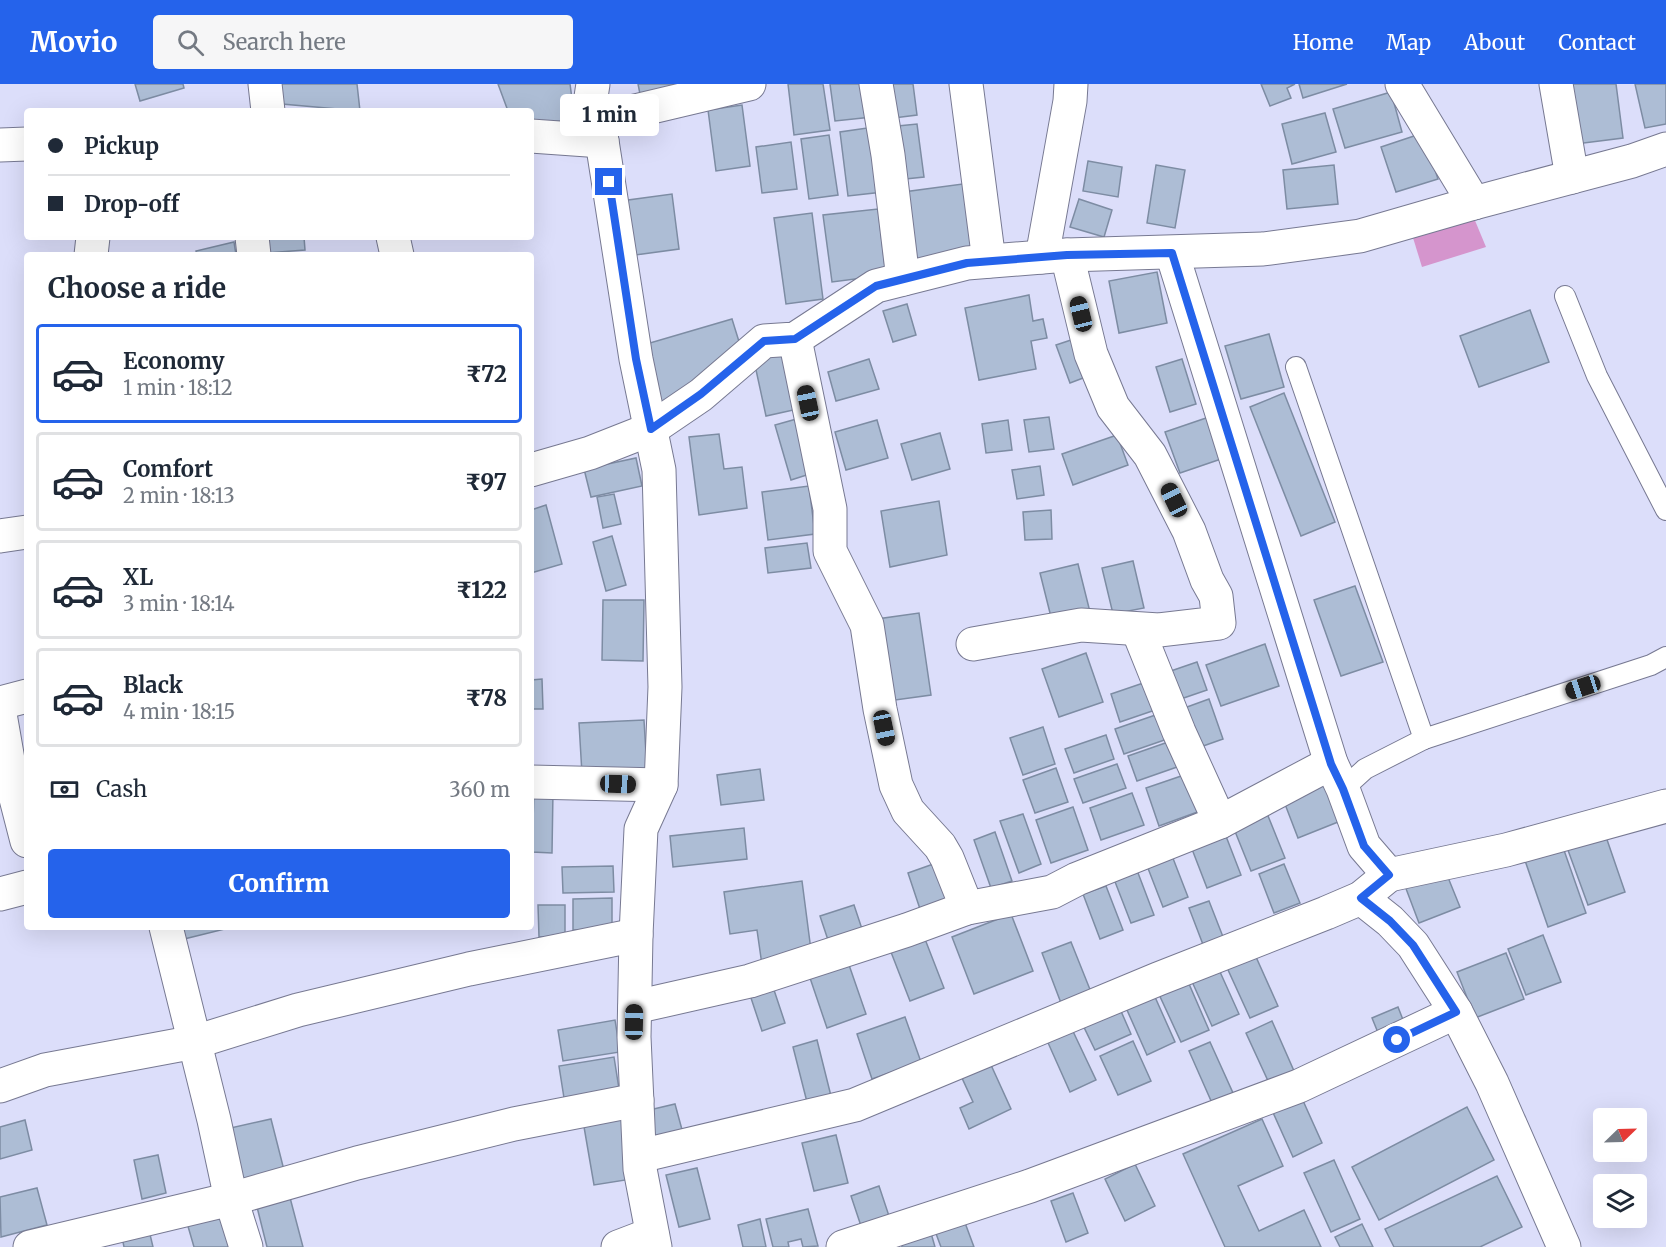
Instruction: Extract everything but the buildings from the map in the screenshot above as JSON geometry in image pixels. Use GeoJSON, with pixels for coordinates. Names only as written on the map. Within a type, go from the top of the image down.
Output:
{"type":"FeatureCollection","features":[{"type":"Feature","properties":{"kind":"street"},"geometry":{"type":"LineString","coordinates":[[266,84],[268,108]]}},
{"type":"Feature","properties":{"kind":"street"},"geometry":{"type":"LineString","coordinates":[[593,84],[591,97],[600,130],[636,359],[658,470],[665,687],[661,785],[641,829],[636,935],[635,1007],[640,1169],[653,1241],[618,1247]]}},
{"type":"Feature","properties":{"kind":"street"},"geometry":{"type":"LineString","coordinates":[[534,136],[600,130],[748,84]]}},
{"type":"Feature","properties":{"kind":"street"},"geometry":{"type":"LineString","coordinates":[[876,84],[888,155],[903,279]]}},
{"type":"Feature","properties":{"kind":"street"},"geometry":{"type":"LineString","coordinates":[[966,84],[989,261]]}},
{"type":"Feature","properties":{"kind":"street"},"geometry":{"type":"LineString","coordinates":[[973,644],[1081,625],[1159,630],[1219,623],[1216,596],[1207,580],[1189,531],[1150,455],[1113,407],[1055,256],[1071,84]]}},
{"type":"Feature","properties":{"kind":"street"},"geometry":{"type":"LineString","coordinates":[[1402,84],[1474,203]]}},
{"type":"Feature","properties":{"kind":"street"},"geometry":{"type":"LineString","coordinates":[[1557,84],[1572,177]]}},
{"type":"Feature","properties":{"kind":"street"},"geometry":{"type":"LineString","coordinates":[[0,145],[24,144]]}},
{"type":"Feature","properties":{"kind":"street"},"geometry":{"type":"LineString","coordinates":[[534,469],[590,453],[651,429],[701,394],[764,341],[795,339],[876,286],[967,263],[1055,256],[1263,249],[1360,236],[1474,203],[1632,162],[1666,149]]}},
{"type":"Feature","properties":{"kind":"street"},"geometry":{"type":"LineString","coordinates":[[1172,253],[1337,776],[1364,846],[1389,875]]}},
{"type":"Feature","properties":{"kind":"street"},"geometry":{"type":"LineString","coordinates":[[795,339],[830,509],[830,550],[867,625],[880,709],[896,784],[908,811],[940,846],[947,858],[967,908]]}},
{"type":"Feature","properties":{"kind":"street"},"geometry":{"type":"LineString","coordinates":[[0,536],[24,532]]}},
{"type":"Feature","properties":{"kind":"street"},"geometry":{"type":"LineString","coordinates":[[1138,630],[1179,732],[1220,822]]}},
{"type":"Feature","properties":{"kind":"street"},"geometry":{"type":"LineString","coordinates":[[0,703],[24,697]]}},
{"type":"Feature","properties":{"kind":"street"},"geometry":{"type":"LineString","coordinates":[[0,714],[12,783],[24,829]]}},
{"type":"Feature","properties":{"kind":"street"},"geometry":{"type":"LineString","coordinates":[[635,1007],[750,981],[967,908],[1052,892],[1077,879],[1337,776]]}},
{"type":"Feature","properties":{"kind":"street"},"geometry":{"type":"LineString","coordinates":[[534,782],[661,785]]}},
{"type":"Feature","properties":{"kind":"street"},"geometry":{"type":"LineString","coordinates":[[640,1156],[855,1105],[1158,979],[1361,898],[1389,875],[1506,850],[1666,806]]}},
{"type":"Feature","properties":{"kind":"street"},"geometry":{"type":"LineString","coordinates":[[0,894],[24,888]]}},
{"type":"Feature","properties":{"kind":"street"},"geometry":{"type":"LineString","coordinates":[[1361,898],[1390,921],[1413,945],[1456,1012],[1492,1083],[1564,1247]]}},
{"type":"Feature","properties":{"kind":"street"},"geometry":{"type":"LineString","coordinates":[[167,930],[231,1199],[246,1247]]}},
{"type":"Feature","properties":{"kind":"street"},"geometry":{"type":"LineString","coordinates":[[0,1086],[45,1070],[195,1042],[298,1010],[469,969],[636,935]]}},
{"type":"Feature","properties":{"kind":"street"},"geometry":{"type":"LineString","coordinates":[[843,1247],[1030,1186],[1299,1086],[1456,1012]]}},
{"type":"Feature","properties":{"kind":"street"},"geometry":{"type":"LineString","coordinates":[[30,1247],[231,1199],[357,1163],[514,1124],[637,1100]]}},
{"type":"Feature","properties":{"kind":"lane"},"geometry":{"type":"LineString","coordinates":[[1564,296],[1597,376],[1666,510]]}},
{"type":"Feature","properties":{"kind":"lane"},"geometry":{"type":"LineString","coordinates":[[1296,367],[1424,739]]}},
{"type":"Feature","properties":{"kind":"lane"},"geometry":{"type":"LineString","coordinates":[[1337,776],[1365,769],[1424,739],[1652,665],[1666,657]]}},
{"type":"Feature","properties":{"kind":"shaded area"},"geometry":{"type":"Polygon","coordinates":[[[1471,211],[1486,247],[1422,267],[1410,228],[1471,211]]]}},
{"type":"Feature","properties":{"kind":"route"},"geometry":{"type":"LineString","coordinates":[[609,182],[636,359],[651,429],[701,394],[764,341],[795,339],[876,286],[967,263],[1067,255],[1172,253],[1331,764],[1364,846],[1389,875],[1361,898],[1390,921],[1413,945],[1456,1012],[1397,1040]]}}]}
